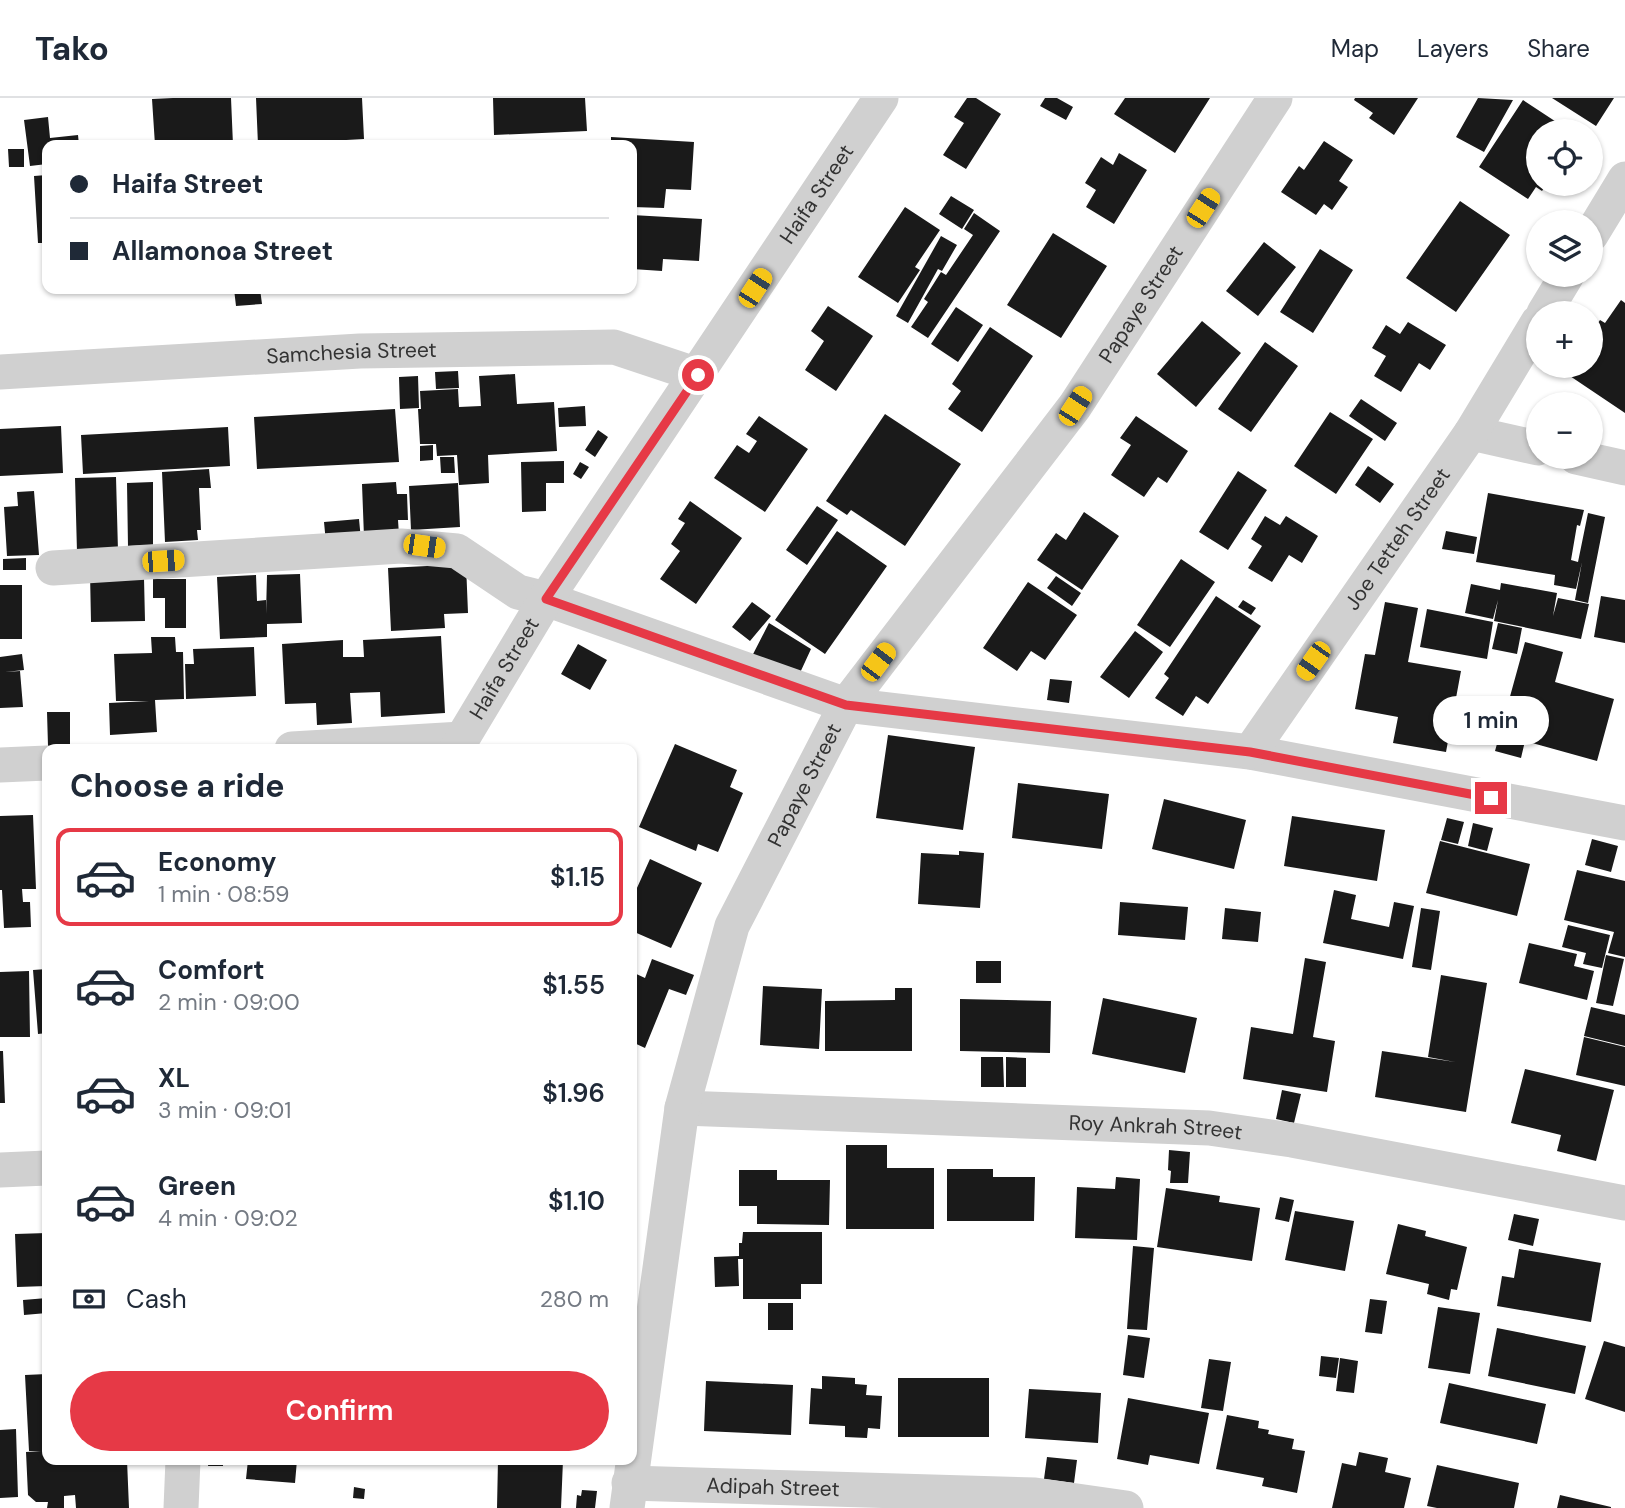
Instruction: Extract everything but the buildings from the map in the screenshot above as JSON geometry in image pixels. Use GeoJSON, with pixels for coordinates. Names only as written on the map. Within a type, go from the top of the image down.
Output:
{"type":"FeatureCollection","features":[{"type":"Feature","properties":{"kind":"street","name":"Haifa Street"},"geometry":{"type":"LineString","coordinates":[[459,744],[546,599],[881,98]]}},
{"type":"Feature","properties":{"kind":"street","name":"Papaye Street"},"geometry":{"type":"LineString","coordinates":[[637,1430],[682,1108],[732,926],[846,705],[1075,406],[1275,98]]}},
{"type":"Feature","properties":{"kind":"street"},"geometry":{"type":"LineString","coordinates":[[1603,215],[1625,179]]}},
{"type":"Feature","properties":{"kind":"street","name":"Joe Tetteh Street"},"geometry":{"type":"LineString","coordinates":[[1250,752],[1471,433],[1526,342]]}},
{"type":"Feature","properties":{"kind":"street","name":"Samchesia Street"},"geometry":{"type":"LineString","coordinates":[[0,372],[360,351],[614,347],[698,375]]}},
{"type":"Feature","properties":{"kind":"street"},"geometry":{"type":"LineString","coordinates":[[1471,433],[1526,445]]}},
{"type":"Feature","properties":{"kind":"street"},"geometry":{"type":"LineString","coordinates":[[1603,463],[1625,468]]}},
{"type":"Feature","properties":{"kind":"street"},"geometry":{"type":"LineString","coordinates":[[53,568],[424,546],[457,551],[518,592],[546,599],[846,705],[1250,752],[1625,823]]}},
{"type":"Feature","properties":{"kind":"street"},"geometry":{"type":"LineString","coordinates":[[0,765],[42,763]]}},
{"type":"Feature","properties":{"kind":"street","name":"Roy Ankrah Street"},"geometry":{"type":"LineString","coordinates":[[682,1108],[1209,1128],[1292,1140],[1625,1203]]}},
{"type":"Feature","properties":{"kind":"street"},"geometry":{"type":"LineString","coordinates":[[0,1170],[42,1168]]}},
{"type":"Feature","properties":{"kind":"street"},"geometry":{"type":"LineString","coordinates":[[181,1508],[183,1465]]}},
{"type":"Feature","properties":{"kind":"street","name":"Papaye Street"},"geometry":{"type":"LineString","coordinates":[[628,1495],[632,1465]]}},
{"type":"Feature","properties":{"kind":"street","name":"Adipah Street"},"geometry":{"type":"LineString","coordinates":[[628,1495],[1035,1495],[1126,1508]]}},
{"type":"Feature","properties":{"kind":"route"},"geometry":{"type":"LineString","coordinates":[[698,375],[546,599],[846,705],[1250,752],[1491,798]]}}]}
